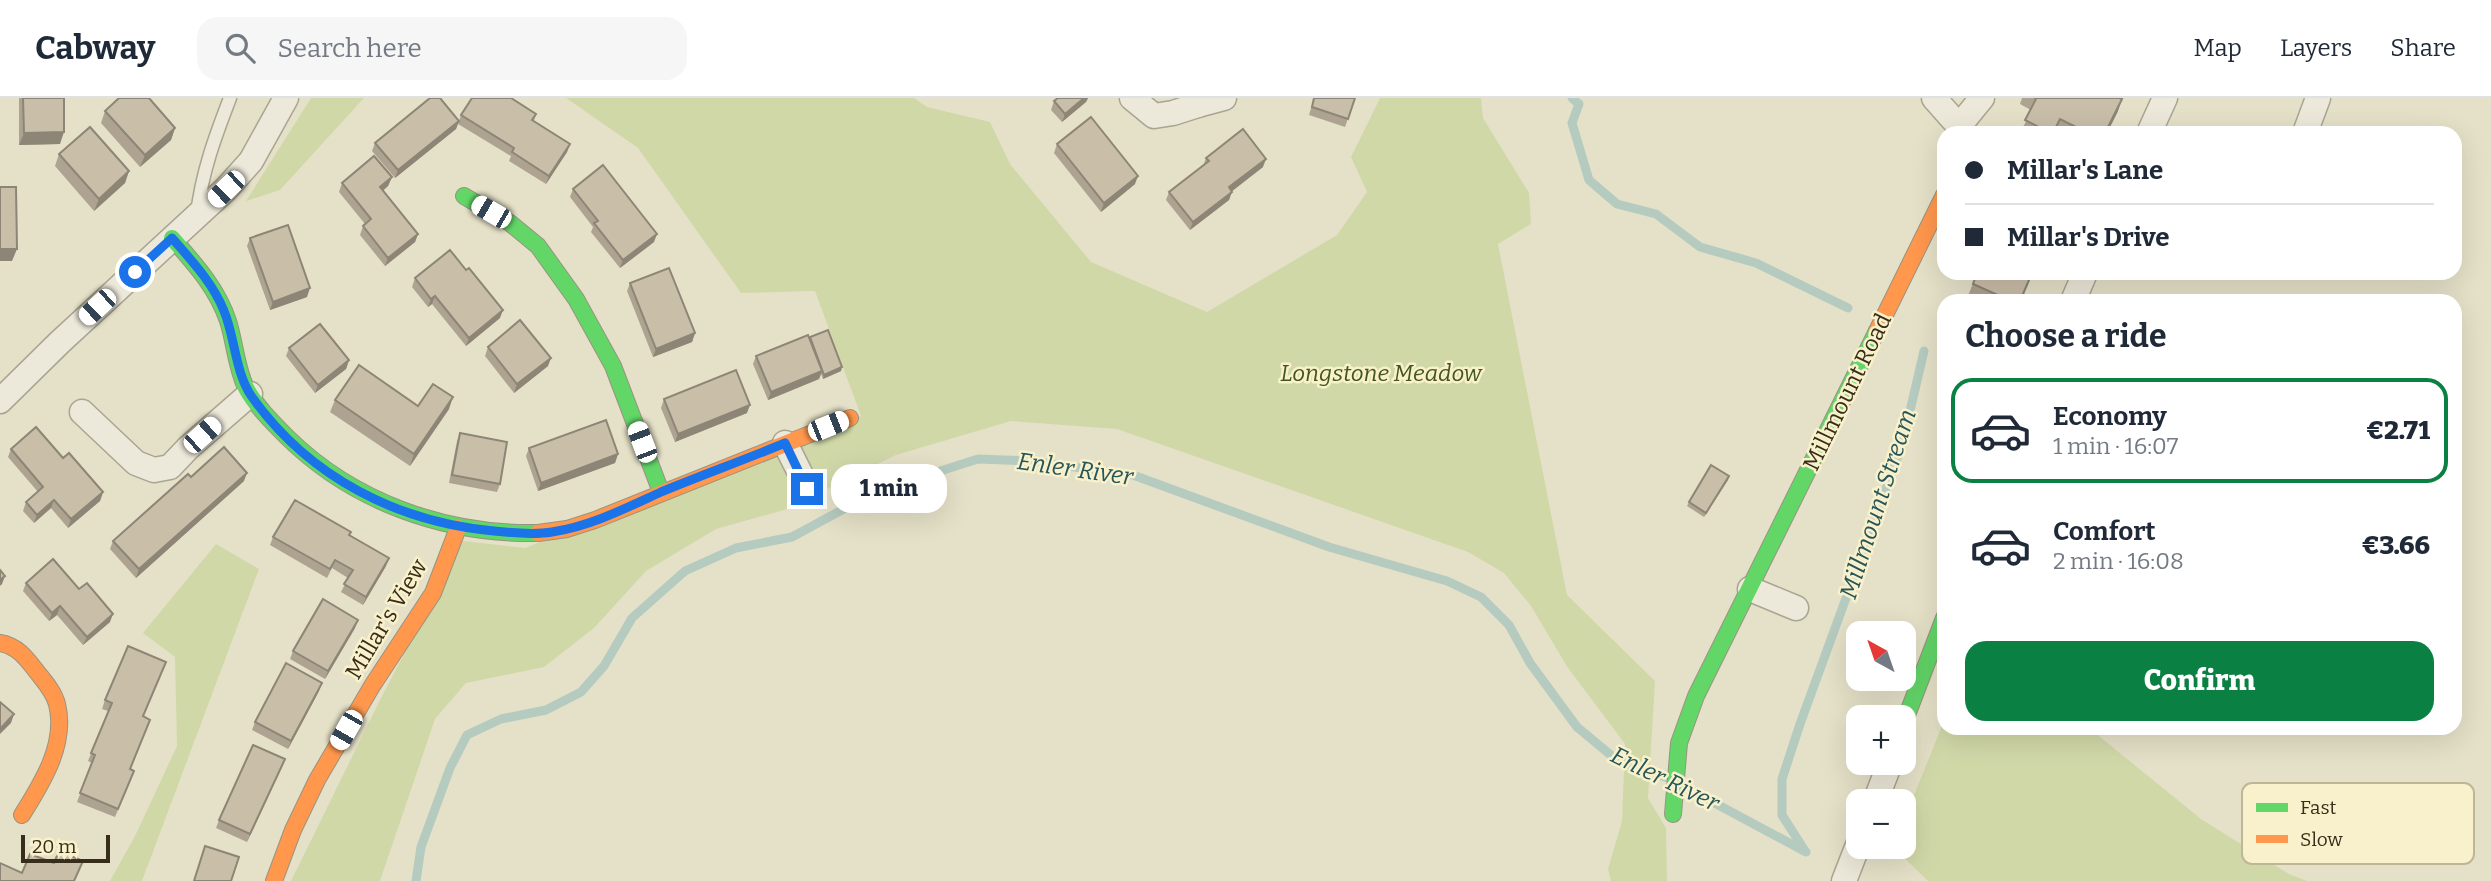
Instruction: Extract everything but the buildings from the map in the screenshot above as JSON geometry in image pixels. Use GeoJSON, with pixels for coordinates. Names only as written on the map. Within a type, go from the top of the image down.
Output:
{"type":"FeatureCollection","features":[{"type":"Feature","properties":{"kind":"street"},"geometry":{"type":"LineString","coordinates":[[0,401],[196,217],[251,161],[286,98]]}},
{"type":"Feature","properties":{"kind":"street"},"geometry":{"type":"LineString","coordinates":[[1132,98],[1154,116],[1173,113],[1195,101],[1224,98]]}},
{"type":"Feature","properties":{"kind":"street"},"geometry":{"type":"LineString","coordinates":[[1934,98],[1958,126]]}},
{"type":"Feature","properties":{"kind":"street"},"geometry":{"type":"LineString","coordinates":[[1964,126],[1982,98]]}},
{"type":"Feature","properties":{"kind":"street"},"geometry":{"type":"LineString","coordinates":[[2152,126],[2165,98]]}},
{"type":"Feature","properties":{"kind":"street"},"geometry":{"type":"LineString","coordinates":[[2308,126],[2318,98]]}},
{"type":"Feature","properties":{"kind":"street"},"geometry":{"type":"LineString","coordinates":[[464,196],[510,223],[538,246],[576,299],[613,366],[661,492]]}},
{"type":"Feature","properties":{"kind":"street","name":"Millmount Road"},"geometry":{"type":"LineString","coordinates":[[1673,814],[1679,743],[1696,696],[1937,209]]}},
{"type":"Feature","properties":{"kind":"street"},"geometry":{"type":"LineString","coordinates":[[172,238],[215,292],[225,312],[235,354],[250,394],[300,449],[335,478],[380,503],[412,516],[458,528],[508,533],[551,532],[611,516],[661,492],[849,418]]}},
{"type":"Feature","properties":{"kind":"street"},"geometry":{"type":"LineString","coordinates":[[82,412],[136,463],[154,470],[170,467],[250,394]]}},
{"type":"Feature","properties":{"kind":"street"},"geometry":{"type":"LineString","coordinates":[[785,443],[807,489]]}},
{"type":"Feature","properties":{"kind":"street","name":"Millar's View"},"geometry":{"type":"LineString","coordinates":[[274,881],[321,773],[372,687],[433,593],[458,528]]}},
{"type":"Feature","properties":{"kind":"street"},"geometry":{"type":"LineString","coordinates":[[1750,589],[1796,608]]}},
{"type":"Feature","properties":{"kind":"street"},"geometry":{"type":"LineString","coordinates":[[1911,705],[1937,636]]}},
{"type":"Feature","properties":{"kind":"street"},"geometry":{"type":"LineString","coordinates":[[0,643],[10,644],[27,659],[46,682],[57,704],[58,729],[54,756],[42,784],[22,815]]}},
{"type":"Feature","properties":{"kind":"street"},"geometry":{"type":"LineString","coordinates":[[1844,881],[1853,859]]}},
{"type":"Feature","properties":{"kind":"lane"},"geometry":{"type":"LineString","coordinates":[[196,217],[207,157],[230,98]]}},
{"type":"Feature","properties":{"kind":"green space"},"geometry":{"type":"Polygon","coordinates":[[[311,98],[364,98],[280,190],[246,201],[311,98]]]}},
{"type":"Feature","properties":{"kind":"green space","name":"Longstone Meadow"},"geometry":{"type":"Polygon","coordinates":[[[566,98],[914,98],[927,107],[990,122],[1010,164],[1091,262],[1207,312],[1337,235],[1367,192],[1351,157],[1380,98],[1481,98],[1483,118],[1529,193],[1531,224],[1498,244],[1567,595],[1655,681],[1648,798],[1666,828],[1667,881],[1611,881],[1608,869],[1622,821],[1625,744],[1568,668],[1531,606],[1504,573],[1468,552],[1117,429],[1011,421],[896,455],[784,510],[716,529],[646,571],[594,628],[544,667],[466,683],[435,719],[380,881],[291,881],[381,698],[463,541],[525,548],[861,416],[815,291],[741,293],[638,148],[566,98]]]}},
{"type":"Feature","properties":{"kind":"green space"},"geometry":{"type":"Polygon","coordinates":[[[216,544],[259,569],[142,881],[110,881],[135,836],[177,746],[175,657],[143,633],[216,544]]]}},
{"type":"Feature","properties":{"kind":"green space"},"geometry":{"type":"Polygon","coordinates":[[[1938,735],[2098,735],[2201,819],[2242,845],[2242,864],[2273,864],[2307,881],[1928,881],[1905,859],[1916,859],[1916,790],[1938,735]]]}},
{"type":"Feature","properties":{"kind":"waterway","name":"Millmount Stream"},"geometry":{"type":"LineString","coordinates":[[1572,98],[1579,104],[1572,123],[1589,180],[1617,204],[1656,214],[1700,247],[1756,263],[1848,308]]}},
{"type":"Feature","properties":{"kind":"waterway","name":"Millmount Stream"},"geometry":{"type":"LineString","coordinates":[[1805,851],[1782,815],[1782,779],[1902,445],[1924,351]]}},
{"type":"Feature","properties":{"kind":"waterway","name":"Enler River"},"geometry":{"type":"LineString","coordinates":[[416,881],[421,847],[450,768],[467,735],[501,719],[546,710],[581,692],[604,666],[632,618],[685,571],[736,548],[792,537],[877,491],[978,459],[1031,461],[1133,475],[1329,547],[1447,581],[1481,597],[1509,625],[1530,663],[1577,727],[1618,761],[1668,778]]}},
{"type":"Feature","properties":{"kind":"waterway","name":"Enler River"},"geometry":{"type":"LineString","coordinates":[[1683,786],[1806,852]]}},
{"type":"Feature","properties":{"kind":"traffic: fast"},"geometry":{"type":"LineString","coordinates":[[464,196],[510,223],[538,246],[576,299],[613,366],[661,492]]}},
{"type":"Feature","properties":{"kind":"traffic: fast"},"geometry":{"type":"LineString","coordinates":[[172,238],[218,298],[228,321],[240,372],[250,395],[276,426],[313,460],[341,480],[371,496],[435,521],[503,532],[538,533]]}},
{"type":"Feature","properties":{"kind":"traffic: fast"},"geometry":{"type":"LineString","coordinates":[[1673,814],[1679,743],[1696,696],[1877,331]]}},
{"type":"Feature","properties":{"kind":"traffic: fast"},"geometry":{"type":"LineString","coordinates":[[1911,705],[1937,636]]}},
{"type":"Feature","properties":{"kind":"traffic: slow"},"geometry":{"type":"LineString","coordinates":[[1877,331],[1937,209]]}},
{"type":"Feature","properties":{"kind":"traffic: slow"},"geometry":{"type":"LineString","coordinates":[[538,533],[567,529],[595,520],[850,418]]}},
{"type":"Feature","properties":{"kind":"traffic: slow"},"geometry":{"type":"LineString","coordinates":[[274,881],[293,830],[317,780],[372,686],[433,593],[458,528]]}},
{"type":"Feature","properties":{"kind":"traffic: slow"},"geometry":{"type":"LineString","coordinates":[[0,643],[12,647],[30,662],[56,700],[59,719],[59,734],[51,762],[22,815]]}},
{"type":"Feature","properties":{"kind":"route"},"geometry":{"type":"LineString","coordinates":[[135,272],[172,238],[215,292],[225,312],[235,354],[250,394],[271,420],[335,478],[369,499],[412,516],[458,528],[508,533],[551,532],[611,516],[661,492],[785,443],[807,489]]}}]}
